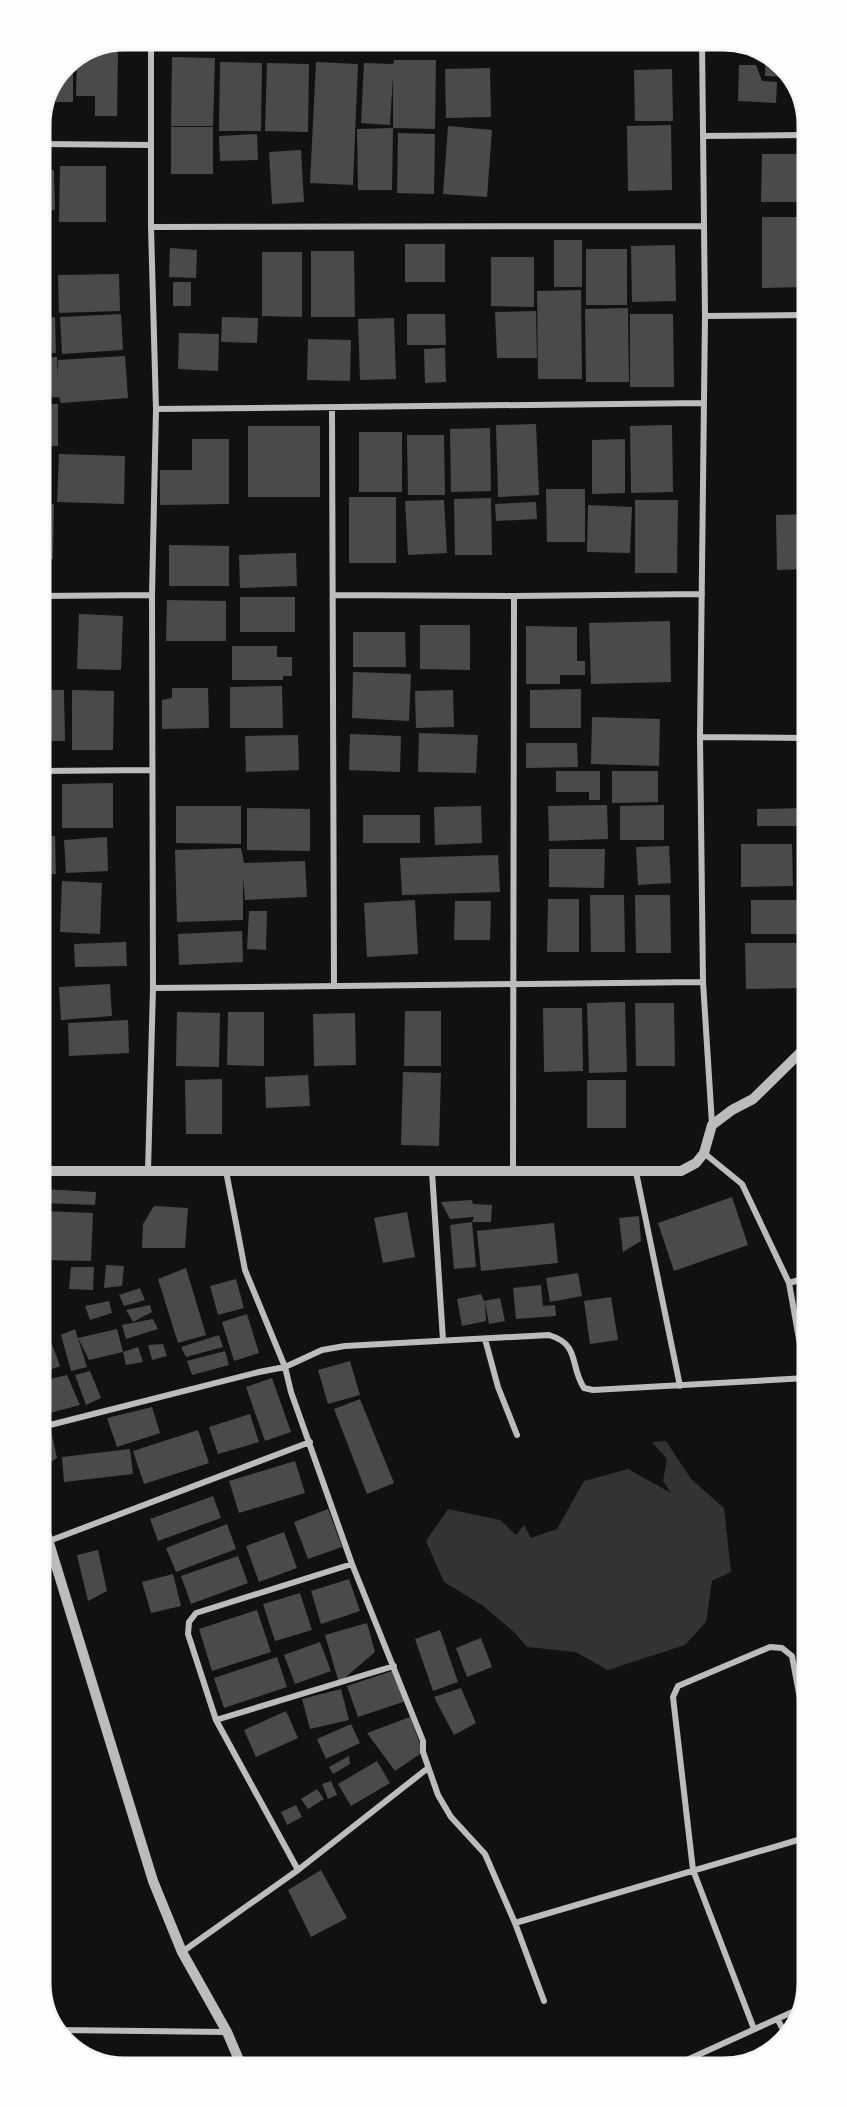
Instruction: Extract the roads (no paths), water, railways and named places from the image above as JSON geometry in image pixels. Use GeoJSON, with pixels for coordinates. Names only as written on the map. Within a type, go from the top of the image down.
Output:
{"type":"FeatureCollection","features":[{"type":"Feature","properties":{"kind":"street"},"geometry":{"type":"LineString","coordinates":[[148,1171],[153,988],[152,595],[156,409],[152,227],[152,50]]}},
{"type":"Feature","properties":{"kind":"street"},"geometry":{"type":"LineString","coordinates":[[50,1171],[681,1171],[696,1163],[704,1153],[712,1125],[704,981],[700,737],[705,316],[702,50]]}},
{"type":"Feature","properties":{"kind":"street"},"geometry":{"type":"LineString","coordinates":[[703,136],[798,135]]}},
{"type":"Feature","properties":{"kind":"street"},"geometry":{"type":"LineString","coordinates":[[50,144],[152,145]]}},
{"type":"Feature","properties":{"kind":"street"},"geometry":{"type":"LineString","coordinates":[[152,227],[704,226]]}},
{"type":"Feature","properties":{"kind":"street"},"geometry":{"type":"LineString","coordinates":[[705,316],[798,315]]}},
{"type":"Feature","properties":{"kind":"street"},"geometry":{"type":"LineString","coordinates":[[156,409],[704,403]]}},
{"type":"Feature","properties":{"kind":"street"},"geometry":{"type":"LineString","coordinates":[[332,408],[334,986]]}},
{"type":"Feature","properties":{"kind":"street"},"geometry":{"type":"LineString","coordinates":[[333,595],[702,594]]}},
{"type":"Feature","properties":{"kind":"street"},"geometry":{"type":"LineString","coordinates":[[50,596],[152,595]]}},
{"type":"Feature","properties":{"kind":"street"},"geometry":{"type":"LineString","coordinates":[[513,1172],[514,596]]}},
{"type":"Feature","properties":{"kind":"street"},"geometry":{"type":"LineString","coordinates":[[700,737],[798,738]]}},
{"type":"Feature","properties":{"kind":"street"},"geometry":{"type":"LineString","coordinates":[[50,771],[152,770]]}},
{"type":"Feature","properties":{"kind":"street"},"geometry":{"type":"LineString","coordinates":[[153,988],[704,981]]}},
{"type":"Feature","properties":{"kind":"street"},"geometry":{"type":"LineString","coordinates":[[712,1125],[732,1110],[753,1099],[798,1055]]}},
{"type":"Feature","properties":{"kind":"street"},"geometry":{"type":"LineString","coordinates":[[704,1153],[742,1184],[789,1283],[798,1333]]}},
{"type":"Feature","properties":{"kind":"street"},"geometry":{"type":"LineString","coordinates":[[226,1171],[245,1270],[285,1367],[291,1392],[352,1564],[423,1741],[423,1752],[438,1795],[451,1817],[485,1854],[515,1923],[544,2001]]}},
{"type":"Feature","properties":{"kind":"street"},"geometry":{"type":"LineString","coordinates":[[432,1172],[443,1340]]}},
{"type":"Feature","properties":{"kind":"street"},"geometry":{"type":"LineString","coordinates":[[636,1172],[680,1386]]}},
{"type":"Feature","properties":{"kind":"street"},"geometry":{"type":"LineString","coordinates":[[789,1283],[798,1280]]}},
{"type":"Feature","properties":{"kind":"street"},"geometry":{"type":"LineString","coordinates":[[50,1425],[285,1367],[322,1350],[345,1346],[549,1335],[561,1338],[569,1346],[580,1382],[584,1388],[593,1390],[798,1379]]}},
{"type":"Feature","properties":{"kind":"street"},"geometry":{"type":"LineString","coordinates":[[485,1339],[498,1387],[517,1435]]}},
{"type":"Feature","properties":{"kind":"street"},"geometry":{"type":"LineString","coordinates":[[50,1541],[310,1442]]}},
{"type":"Feature","properties":{"kind":"street"},"geometry":{"type":"LineString","coordinates":[[50,1544],[153,1881],[182,1952],[227,2032],[238,2057]]}},
{"type":"Feature","properties":{"kind":"street"},"geometry":{"type":"LineString","coordinates":[[298,1870],[216,1720],[188,1634],[189,1622],[196,1613],[352,1564]]}},
{"type":"Feature","properties":{"kind":"street"},"geometry":{"type":"LineString","coordinates":[[754,2029],[693,1870],[673,1697],[678,1686],[770,1647],[782,1648],[792,1656],[798,1688]]}},
{"type":"Feature","properties":{"kind":"street"},"geometry":{"type":"LineString","coordinates":[[216,1720],[394,1666]]}},
{"type":"Feature","properties":{"kind":"street"},"geometry":{"type":"LineString","coordinates":[[182,1952],[298,1870],[428,1768]]}},
{"type":"Feature","properties":{"kind":"street"},"geometry":{"type":"LineString","coordinates":[[515,1923],[798,1840]]}},
{"type":"Feature","properties":{"kind":"street"},"geometry":{"type":"LineString","coordinates":[[691,2058],[791,2013]]}},
{"type":"Feature","properties":{"kind":"street"},"geometry":{"type":"LineString","coordinates":[[778,2020],[782,2028]]}},
{"type":"Feature","properties":{"kind":"street"},"geometry":{"type":"LineString","coordinates":[[67,2031],[227,2032]]}}]}
